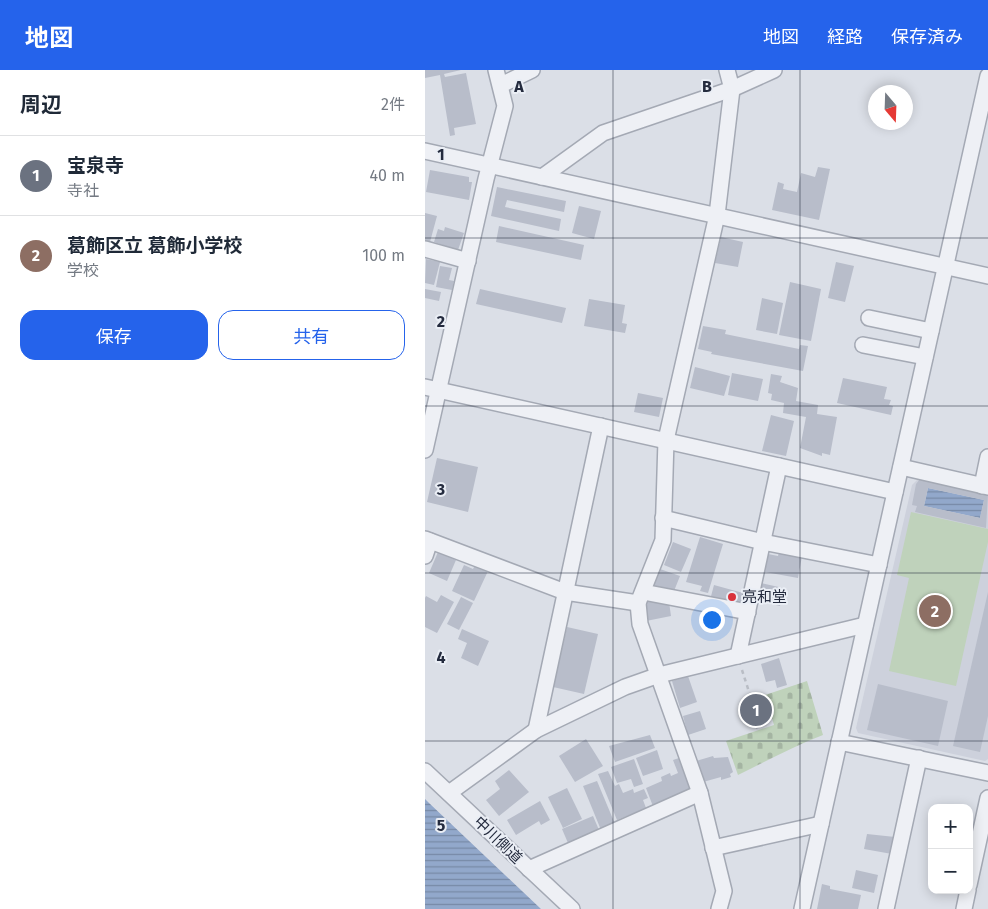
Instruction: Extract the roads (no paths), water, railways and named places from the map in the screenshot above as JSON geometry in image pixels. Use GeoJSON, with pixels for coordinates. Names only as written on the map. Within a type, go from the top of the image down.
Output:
{"type":"FeatureCollection","features":[{"type":"Feature","properties":{"kind":"street"},"geometry":{"type":"LineString","coordinates":[[425,450],[431,388],[468,262],[486,179],[505,106],[496,70]]}},
{"type":"Feature","properties":{"kind":"street"},"geometry":{"type":"LineString","coordinates":[[501,85],[533,70]]}},
{"type":"Feature","properties":{"kind":"street"},"geometry":{"type":"LineString","coordinates":[[719,909],[724,891],[700,793],[640,624],[640,598],[663,540],[666,440],[717,215],[732,90],[727,70]]}},
{"type":"Feature","properties":{"kind":"street"},"geometry":{"type":"LineString","coordinates":[[542,177],[603,133],[732,90],[774,70]]}},
{"type":"Feature","properties":{"kind":"street"},"geometry":{"type":"LineString","coordinates":[[802,909],[988,76]]}},
{"type":"Feature","properties":{"kind":"street"},"geometry":{"type":"LineString","coordinates":[[425,151],[988,276]]}},
{"type":"Feature","properties":{"kind":"street"},"geometry":{"type":"LineString","coordinates":[[425,248],[468,262]]}},
{"type":"Feature","properties":{"kind":"street"},"geometry":{"type":"LineString","coordinates":[[869,318],[931,331]]}},
{"type":"Feature","properties":{"kind":"street"},"geometry":{"type":"LineString","coordinates":[[863,345],[925,357]]}},
{"type":"Feature","properties":{"kind":"street"},"geometry":{"type":"LineString","coordinates":[[431,388],[895,492]]}},
{"type":"Feature","properties":{"kind":"street"},"geometry":{"type":"LineString","coordinates":[[536,730],[601,426]]}},
{"type":"Feature","properties":{"kind":"street"},"geometry":{"type":"LineString","coordinates":[[901,468],[985,487],[988,457]]}},
{"type":"Feature","properties":{"kind":"street"},"geometry":{"type":"LineString","coordinates":[[737,656],[779,466]]}},
{"type":"Feature","properties":{"kind":"street"},"geometry":{"type":"LineString","coordinates":[[663,518],[763,542],[879,566]]}},
{"type":"Feature","properties":{"kind":"street"},"geometry":{"type":"LineString","coordinates":[[425,556],[428,540],[565,592],[640,598],[747,612]]}},
{"type":"Feature","properties":{"kind":"street"},"geometry":{"type":"LineString","coordinates":[[449,793],[536,730],[598,698],[659,675],[865,625]]}},
{"type":"Feature","properties":{"kind":"street"},"geometry":{"type":"LineString","coordinates":[[839,742],[988,773]]}},
{"type":"Feature","properties":{"kind":"street"},"geometry":{"type":"LineString","coordinates":[[886,909],[919,758]]}},
{"type":"Feature","properties":{"kind":"street","name":"中川側道"},"geometry":{"type":"LineString","coordinates":[[425,771],[572,909]]}},
{"type":"Feature","properties":{"kind":"street"},"geometry":{"type":"LineString","coordinates":[[529,869],[700,793]]}},
{"type":"Feature","properties":{"kind":"street"},"geometry":{"type":"LineString","coordinates":[[973,867],[988,798]]}},
{"type":"Feature","properties":{"kind":"street"},"geometry":{"type":"LineString","coordinates":[[713,848],[821,824]]}},
{"type":"Feature","properties":{"kind":"street"},"geometry":{"type":"LineString","coordinates":[[964,909],[967,894]]}},
{"type":"Feature","properties":{"kind":"water"},"geometry":{"type":"Polygon","coordinates":[[[928,488],[984,500],[980,518],[924,506],[928,488]]]}},
{"type":"Feature","properties":{"kind":"water"},"geometry":{"type":"Polygon","coordinates":[[[425,799],[429,803],[541,909],[425,909],[425,799]]]}},
{"type":"Feature","properties":{"kind":"place","name":"亮和堂"},"geometry":{"type":"Point","coordinates":[732,597]}},
{"type":"Feature","properties":{"kind":"place","name":"葛飾区立 葛飾小学校"},"geometry":{"type":"Point","coordinates":[935,611]}},
{"type":"Feature","properties":{"kind":"place","name":"宝泉寺"},"geometry":{"type":"Point","coordinates":[756,710]}}]}
